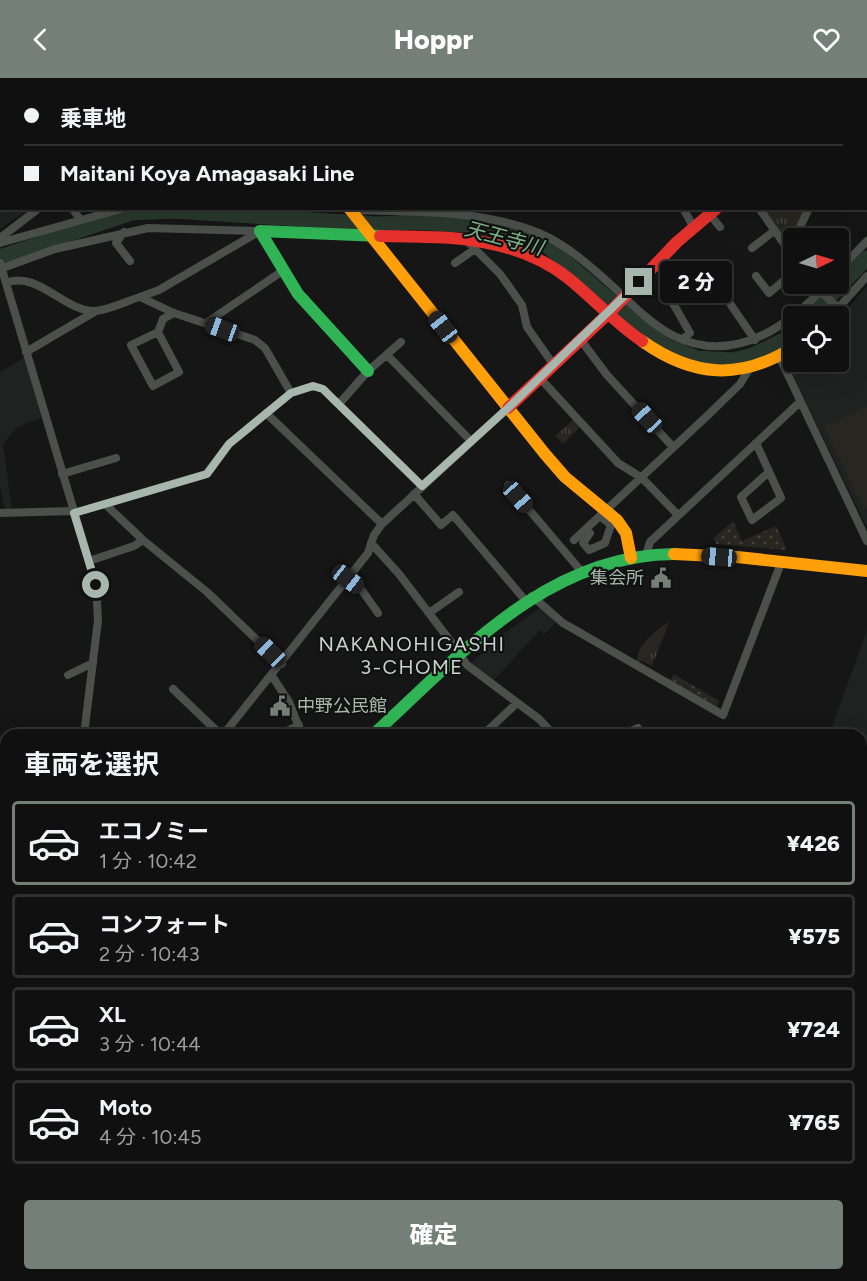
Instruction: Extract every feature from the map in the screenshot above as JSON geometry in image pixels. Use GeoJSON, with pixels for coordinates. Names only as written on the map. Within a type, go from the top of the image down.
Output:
{"type":"FeatureCollection","features":[{"type":"Feature","properties":{"kind":"main road"},"geometry":{"type":"LineString","coordinates":[[350,211],[565,477],[604,516],[626,534],[631,558]]}},
{"type":"Feature","properties":{"kind":"main road"},"geometry":{"type":"LineString","coordinates":[[508,408],[713,212]]}},
{"type":"Feature","properties":{"kind":"main road"},"geometry":{"type":"LineString","coordinates":[[260,231],[465,239],[515,249],[547,263],[591,296],[646,346],[670,361],[709,370],[750,368],[783,354]]}},
{"type":"Feature","properties":{"kind":"main road"},"geometry":{"type":"LineString","coordinates":[[260,231],[315,316],[368,371]]}},
{"type":"Feature","properties":{"kind":"main road"},"geometry":{"type":"LineString","coordinates":[[381,729],[460,655],[529,598],[582,572],[646,555],[705,555],[867,570]]}},
{"type":"Feature","properties":{"kind":"street"},"geometry":{"type":"LineString","coordinates":[[0,238],[36,210]]}},
{"type":"Feature","properties":{"kind":"street"},"geometry":{"type":"LineString","coordinates":[[73,210],[80,219]]}},
{"type":"Feature","properties":{"kind":"street"},"geometry":{"type":"LineString","coordinates":[[0,243],[116,210]]}},
{"type":"Feature","properties":{"kind":"street"},"geometry":{"type":"LineString","coordinates":[[684,210],[694,228]]}},
{"type":"Feature","properties":{"kind":"street"},"geometry":{"type":"LineString","coordinates":[[760,210],[783,243]]}},
{"type":"Feature","properties":{"kind":"street"},"geometry":{"type":"LineString","coordinates":[[799,228],[808,210]]}},
{"type":"Feature","properties":{"kind":"street"},"geometry":{"type":"LineString","coordinates":[[350,211],[471,216],[502,221],[542,234],[585,261],[623,298],[658,326],[683,339],[713,347],[742,344],[755,340],[789,320],[820,294]]}},
{"type":"Feature","properties":{"kind":"street"},"geometry":{"type":"LineString","coordinates":[[713,212],[720,227]]}},
{"type":"Feature","properties":{"kind":"street"},"geometry":{"type":"LineString","coordinates":[[85,729],[99,610],[96,585],[1,266],[55,249],[124,232],[178,227],[260,231]]}},
{"type":"Feature","properties":{"kind":"street"},"geometry":{"type":"LineString","coordinates":[[26,352],[96,311],[159,290],[260,231]]}},
{"type":"Feature","properties":{"kind":"street"},"geometry":{"type":"LineString","coordinates":[[752,248],[774,231]]}},
{"type":"Feature","properties":{"kind":"street"},"geometry":{"type":"LineString","coordinates":[[124,232],[116,243],[130,261]]}},
{"type":"Feature","properties":{"kind":"street"},"geometry":{"type":"LineString","coordinates":[[465,239],[500,274],[522,305],[527,327],[553,364]]}},
{"type":"Feature","properties":{"kind":"street"},"geometry":{"type":"LineString","coordinates":[[849,260],[867,241]]}},
{"type":"Feature","properties":{"kind":"street"},"geometry":{"type":"LineString","coordinates":[[455,263],[475,249]]}},
{"type":"Feature","properties":{"kind":"street"},"geometry":{"type":"LineString","coordinates":[[206,323],[284,270]]}},
{"type":"Feature","properties":{"kind":"street"},"geometry":{"type":"LineString","coordinates":[[756,276],[770,293],[783,282]]}},
{"type":"Feature","properties":{"kind":"street"},"geometry":{"type":"LineString","coordinates":[[838,306],[867,276]]}},
{"type":"Feature","properties":{"kind":"street"},"geometry":{"type":"LineString","coordinates":[[6,283],[21,281],[36,286],[72,305],[96,311]]}},
{"type":"Feature","properties":{"kind":"street"},"geometry":{"type":"LineString","coordinates":[[822,294],[836,306]]}},
{"type":"Feature","properties":{"kind":"street"},"geometry":{"type":"LineString","coordinates":[[140,297],[174,314],[241,334],[260,344],[291,393]]}},
{"type":"Feature","properties":{"kind":"street"},"geometry":{"type":"LineString","coordinates":[[670,298],[690,333],[683,339]]}},
{"type":"Feature","properties":{"kind":"street"},"geometry":{"type":"LineString","coordinates":[[731,305],[755,340]]}},
{"type":"Feature","properties":{"kind":"street"},"geometry":{"type":"LineString","coordinates":[[158,332],[179,372],[153,386],[131,345],[158,332],[163,319],[174,314]]}},
{"type":"Feature","properties":{"kind":"street"},"geometry":{"type":"LineString","coordinates":[[580,339],[607,375],[674,447]]}},
{"type":"Feature","properties":{"kind":"street"},"geometry":{"type":"LineString","coordinates":[[339,404],[368,371],[401,342]]}},
{"type":"Feature","properties":{"kind":"street"},"geometry":{"type":"LineString","coordinates":[[387,355],[471,441]]}},
{"type":"Feature","properties":{"kind":"street"},"geometry":{"type":"LineString","coordinates":[[779,356],[867,541]]}},
{"type":"Feature","properties":{"kind":"street"},"geometry":{"type":"LineString","coordinates":[[574,540],[604,516],[740,384],[750,368]]}},
{"type":"Feature","properties":{"kind":"street"},"geometry":{"type":"LineString","coordinates":[[539,377],[618,463],[642,478],[678,515]]}},
{"type":"Feature","properties":{"kind":"street"},"geometry":{"type":"LineString","coordinates":[[0,513],[73,512],[207,474],[229,444],[291,393],[318,387],[339,404],[422,486]]}},
{"type":"Feature","properties":{"kind":"street"},"geometry":{"type":"LineString","coordinates":[[646,555],[650,542],[800,402]]}},
{"type":"Feature","properties":{"kind":"street"},"geometry":{"type":"LineString","coordinates":[[227,729],[282,664],[368,553],[382,524],[508,408]]}},
{"type":"Feature","properties":{"kind":"street"},"geometry":{"type":"LineString","coordinates":[[266,413],[382,524]]}},
{"type":"Feature","properties":{"kind":"street"},"geometry":{"type":"LineString","coordinates":[[756,442],[770,472],[781,498],[752,520],[741,497],[770,472]]}},
{"type":"Feature","properties":{"kind":"street"},"geometry":{"type":"LineString","coordinates":[[62,474],[104,464],[116,458]]}},
{"type":"Feature","properties":{"kind":"street"},"geometry":{"type":"LineString","coordinates":[[508,485],[516,499],[548,526],[582,572]]}},
{"type":"Feature","properties":{"kind":"street"},"geometry":{"type":"LineString","coordinates":[[414,494],[441,525],[453,515],[529,598],[563,623],[723,715],[781,563]]}},
{"type":"Feature","properties":{"kind":"street"},"geometry":{"type":"LineString","coordinates":[[105,504],[142,540],[207,592],[282,664]]}},
{"type":"Feature","properties":{"kind":"street"},"geometry":{"type":"LineString","coordinates":[[89,561],[134,546],[142,540]]}},
{"type":"Feature","properties":{"kind":"street"},"geometry":{"type":"LineString","coordinates":[[371,543],[429,613],[467,665],[539,719],[548,729]]}},
{"type":"Feature","properties":{"kind":"street"},"geometry":{"type":"LineString","coordinates":[[348,579],[361,589],[378,613]]}},
{"type":"Feature","properties":{"kind":"street"},"geometry":{"type":"LineString","coordinates":[[429,613],[459,592]]}},
{"type":"Feature","properties":{"kind":"street"},"geometry":{"type":"LineString","coordinates":[[68,675],[93,663]]}},
{"type":"Feature","properties":{"kind":"street"},"geometry":{"type":"LineString","coordinates":[[272,676],[289,702],[300,729]]}},
{"type":"Feature","properties":{"kind":"street"},"geometry":{"type":"LineString","coordinates":[[173,688],[216,729]]}},
{"type":"Feature","properties":{"kind":"street"},"geometry":{"type":"LineString","coordinates":[[489,729],[517,703]]}},
{"type":"Feature","properties":{"kind":"street"},"geometry":{"type":"LineString","coordinates":[[290,729],[298,725]]}},
{"type":"Feature","properties":{"kind":"shaded area"},"geometry":{"type":"Polygon","coordinates":[[[0,210],[28,210],[0,229],[0,210]]]}},
{"type":"Feature","properties":{"kind":"shaded area"},"geometry":{"type":"Polygon","coordinates":[[[867,286],[867,528],[791,372],[849,372],[849,307],[867,286]]]}},
{"type":"Feature","properties":{"kind":"shaded area"},"geometry":{"type":"Polygon","coordinates":[[[24,358],[42,417],[16,428],[3,444],[12,510],[5,510],[0,488],[0,372],[24,358]]]}},
{"type":"Feature","properties":{"kind":"shaded area"},"geometry":{"type":"Polygon","coordinates":[[[540,608],[556,622],[544,634],[540,630],[493,681],[470,664],[506,632],[540,608]]]}},
{"type":"Feature","properties":{"kind":"shaded area"},"geometry":{"type":"Polygon","coordinates":[[[867,630],[867,729],[831,729],[867,630]]]}},
{"type":"Feature","properties":{"kind":"green space"},"geometry":{"type":"Polygon","coordinates":[[[771,210],[806,210],[798,228],[783,228],[783,239],[766,213],[771,210]]]}},
{"type":"Feature","properties":{"kind":"green space"},"geometry":{"type":"Polygon","coordinates":[[[867,406],[867,508],[864,510],[824,427],[867,406]]]}},
{"type":"Feature","properties":{"kind":"green space"},"geometry":{"type":"Polygon","coordinates":[[[574,419],[581,426],[563,444],[555,436],[574,419]]]}},
{"type":"Feature","properties":{"kind":"green space"},"geometry":{"type":"Polygon","coordinates":[[[733,521],[742,541],[776,526],[787,550],[716,544],[714,538],[733,521]]]}},
{"type":"Feature","properties":{"kind":"green space"},"geometry":{"type":"Polygon","coordinates":[[[669,623],[652,666],[642,661],[637,662],[643,645],[669,623]]]}},
{"type":"Feature","properties":{"kind":"green space"},"geometry":{"type":"Polygon","coordinates":[[[674,674],[719,701],[717,707],[670,681],[674,674]]]}},
{"type":"Feature","properties":{"kind":"waterway"},"geometry":{"type":"LineString","coordinates":[[468,226],[472,210]]}},
{"type":"Feature","properties":{"kind":"waterway","name":"天王寺川"},"geometry":{"type":"LineString","coordinates":[[0,257],[132,213],[172,211],[377,224],[415,222],[477,226],[512,233],[546,245],[642,328],[665,345],[697,358],[732,360],[753,355],[783,340]]}},
{"type":"Feature","properties":{"kind":"waterway","name":"天王寺川"},"geometry":{"type":"LineString","coordinates":[[821,306],[867,258]]}},
{"type":"Feature","properties":{"kind":"traffic: fast"},"geometry":{"type":"LineString","coordinates":[[368,371],[298,294],[260,231],[380,236]]}},
{"type":"Feature","properties":{"kind":"traffic: fast"},"geometry":{"type":"LineString","coordinates":[[379,729],[473,643],[509,615],[546,591],[586,571],[628,559],[674,554]]}},
{"type":"Feature","properties":{"kind":"traffic: slow"},"geometry":{"type":"LineString","coordinates":[[351,210],[545,454],[565,477],[617,520],[626,533],[631,558]]}},
{"type":"Feature","properties":{"kind":"traffic: slow"},"geometry":{"type":"LineString","coordinates":[[642,341],[680,362],[698,368],[717,370],[736,370],[783,353]]}},
{"type":"Feature","properties":{"kind":"traffic: slow"},"geometry":{"type":"LineString","coordinates":[[674,554],[737,557],[867,571]]}},
{"type":"Feature","properties":{"kind":"traffic: jam"},"geometry":{"type":"LineString","coordinates":[[508,408],[610,312],[677,242],[715,210]]}},
{"type":"Feature","properties":{"kind":"traffic: jam"},"geometry":{"type":"LineString","coordinates":[[380,236],[454,238],[502,246],[525,253],[568,278],[642,341]]}},
{"type":"Feature","properties":{"kind":"place","name":"集会所"},"geometry":{"type":"Point","coordinates":[661,578]}},
{"type":"Feature","properties":{"kind":"place","name":"中野公民館"},"geometry":{"type":"Point","coordinates":[280,706]}},
{"type":"Feature","properties":{"kind":"district","name":"NAKANOHIGASHI 3-CHOME"},"geometry":{"type":"Point","coordinates":[412,656]}},
{"type":"Feature","properties":{"kind":"route"},"geometry":{"type":"LineString","coordinates":[[96,585],[74,513],[207,474],[225,447],[291,393],[313,386],[323,389],[422,486],[508,408],[639,282]]}}]}
